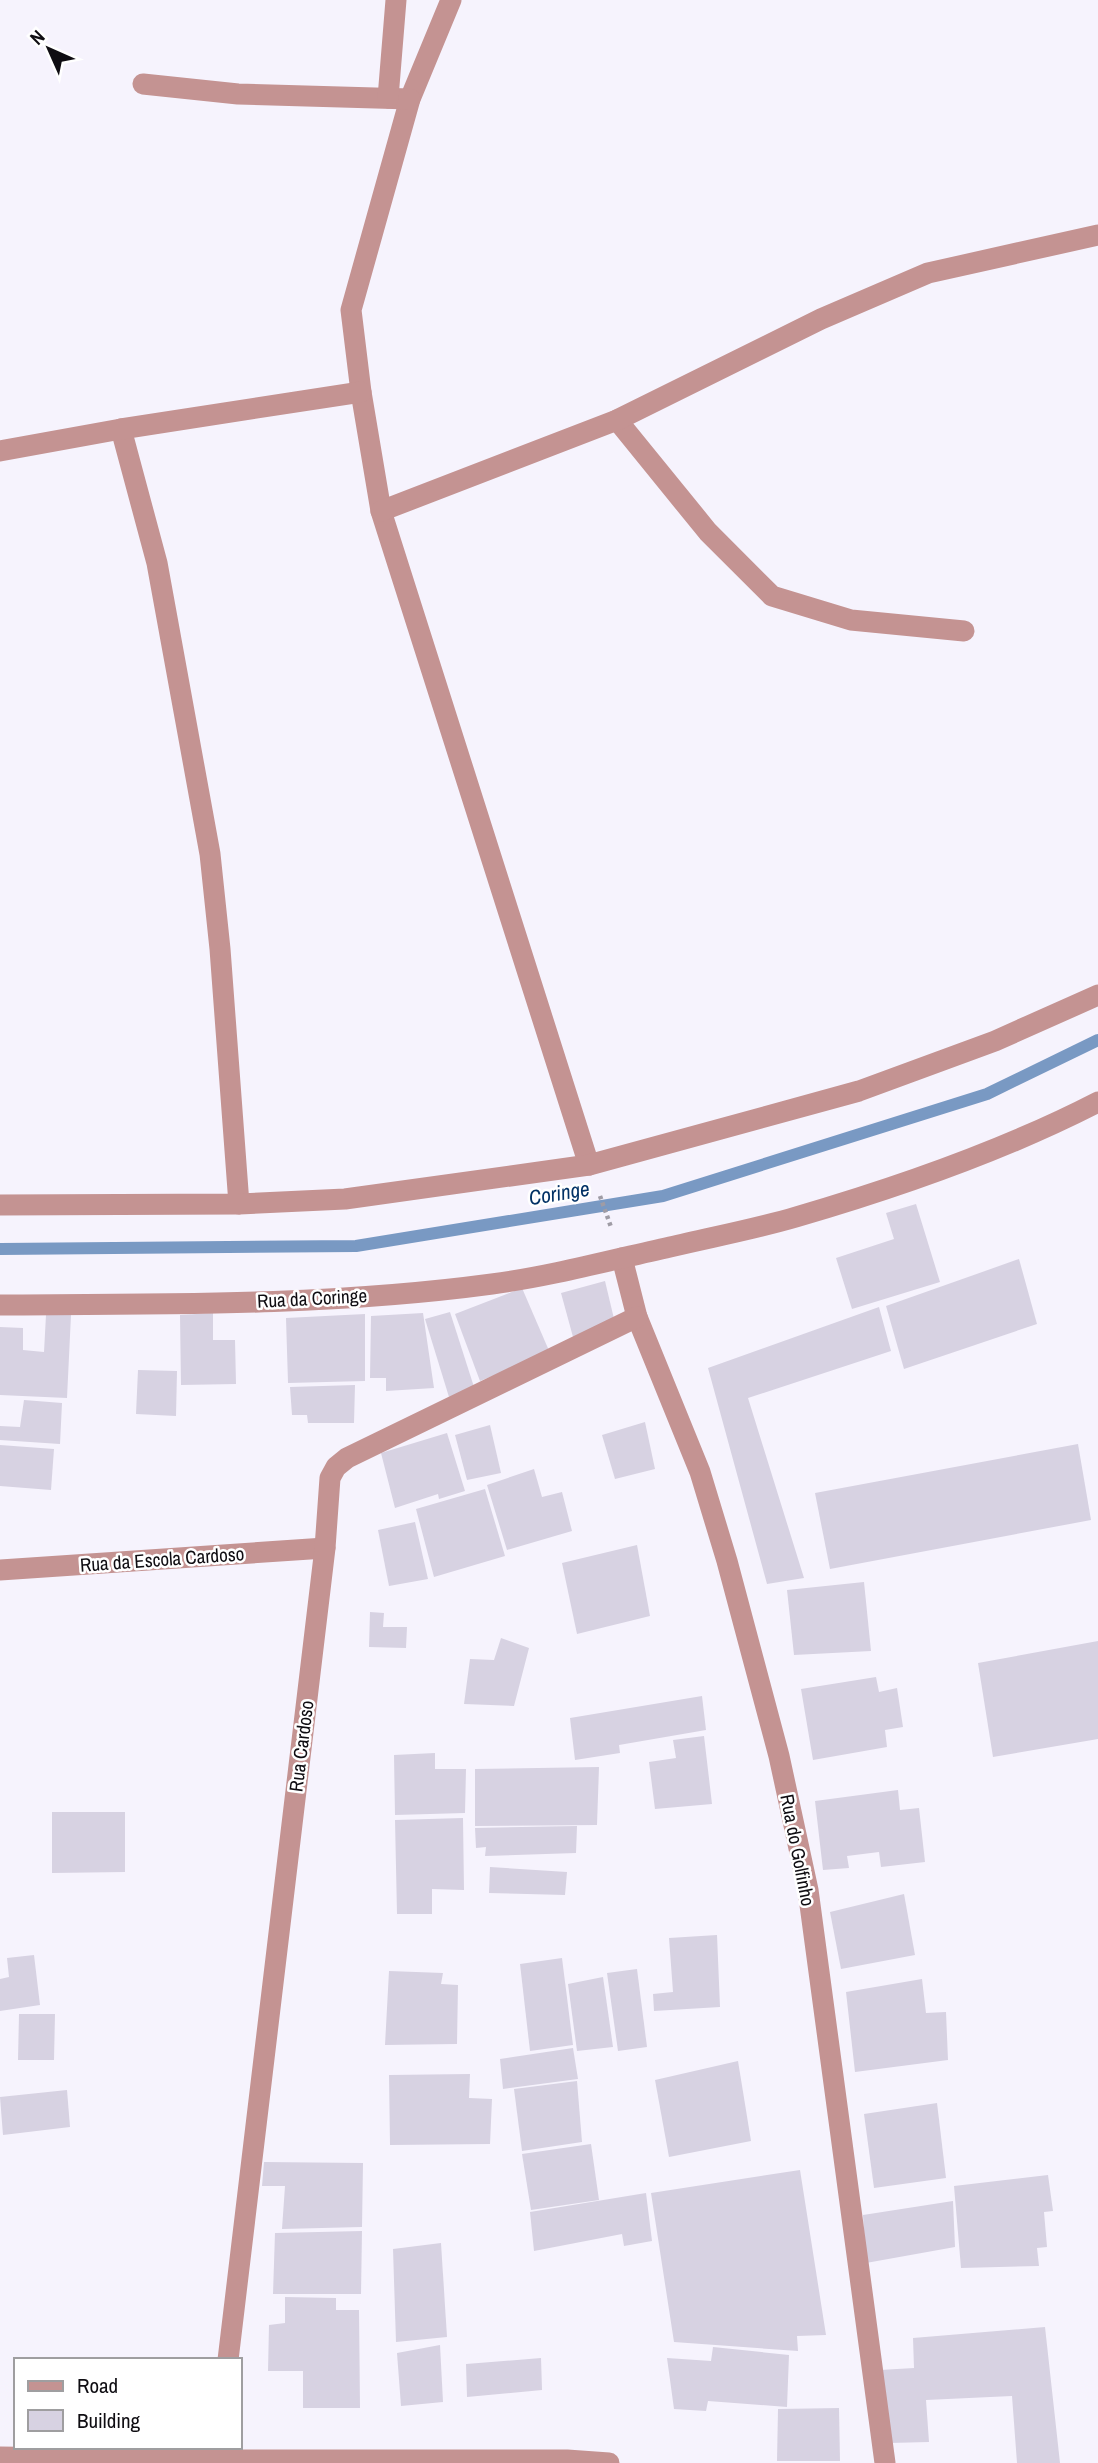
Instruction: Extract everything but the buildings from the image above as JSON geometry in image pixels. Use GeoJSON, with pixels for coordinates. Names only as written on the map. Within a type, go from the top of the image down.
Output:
{"type":"FeatureCollection","features":[{"type":"Feature","properties":{"kind":"street"},"geometry":{"type":"LineString","coordinates":[[388,98],[396,0]]}},
{"type":"Feature","properties":{"kind":"street"},"geometry":{"type":"LineString","coordinates":[[451,0],[410,99],[352,310],[361,392],[381,511],[589,1165]]}},
{"type":"Feature","properties":{"kind":"street"},"geometry":{"type":"LineString","coordinates":[[143,84],[238,94],[410,99]]}},
{"type":"Feature","properties":{"kind":"street"},"geometry":{"type":"LineString","coordinates":[[381,511],[617,420],[821,319],[928,273],[1098,235]]}},
{"type":"Feature","properties":{"kind":"street"},"geometry":{"type":"LineString","coordinates":[[0,451],[121,429],[361,392]]}},
{"type":"Feature","properties":{"kind":"street"},"geometry":{"type":"LineString","coordinates":[[617,420],[708,532],[772,596],[851,620],[964,631]]}},
{"type":"Feature","properties":{"kind":"street"},"geometry":{"type":"LineString","coordinates":[[121,429],[157,563],[210,854],[239,1203]]}},
{"type":"Feature","properties":{"kind":"street"},"geometry":{"type":"LineString","coordinates":[[0,1205],[239,1203],[345,1199],[589,1165],[859,1091],[995,1041],[1098,995]]}},
{"type":"Feature","properties":{"kind":"street","name":"Rua da Coringe"},"geometry":{"type":"LineString","coordinates":[[0,1305],[191,1304],[352,1298],[494,1284],[622,1258],[795,1217],[909,1181],[1064,1120],[1098,1102]]}},
{"type":"Feature","properties":{"kind":"street","name":"Rua do Golfinho"},"geometry":{"type":"LineString","coordinates":[[622,1258],[637,1317],[700,1472],[727,1561],[779,1756],[808,1890],[885,2463]]}},
{"type":"Feature","properties":{"kind":"street","name":"Rua Cardoso"},"geometry":{"type":"LineString","coordinates":[[228,2358],[330,1478],[335,1467],[347,1458],[637,1317]]}},
{"type":"Feature","properties":{"kind":"street","name":"Rua da Escola Cardoso"},"geometry":{"type":"LineString","coordinates":[[0,1570],[324,1548]]}},
{"type":"Feature","properties":{"kind":"street"},"geometry":{"type":"LineString","coordinates":[[0,2457],[217,2454],[609,2463]]}},
{"type":"Feature","properties":{"kind":"path"},"geometry":{"type":"LineString","coordinates":[[589,1165],[622,1258]]}},
{"type":"Feature","properties":{"kind":"waterway","name":"Coringe"},"geometry":{"type":"LineString","coordinates":[[0,1249],[356,1246],[663,1196],[987,1094],[1098,1040]]}}]}
